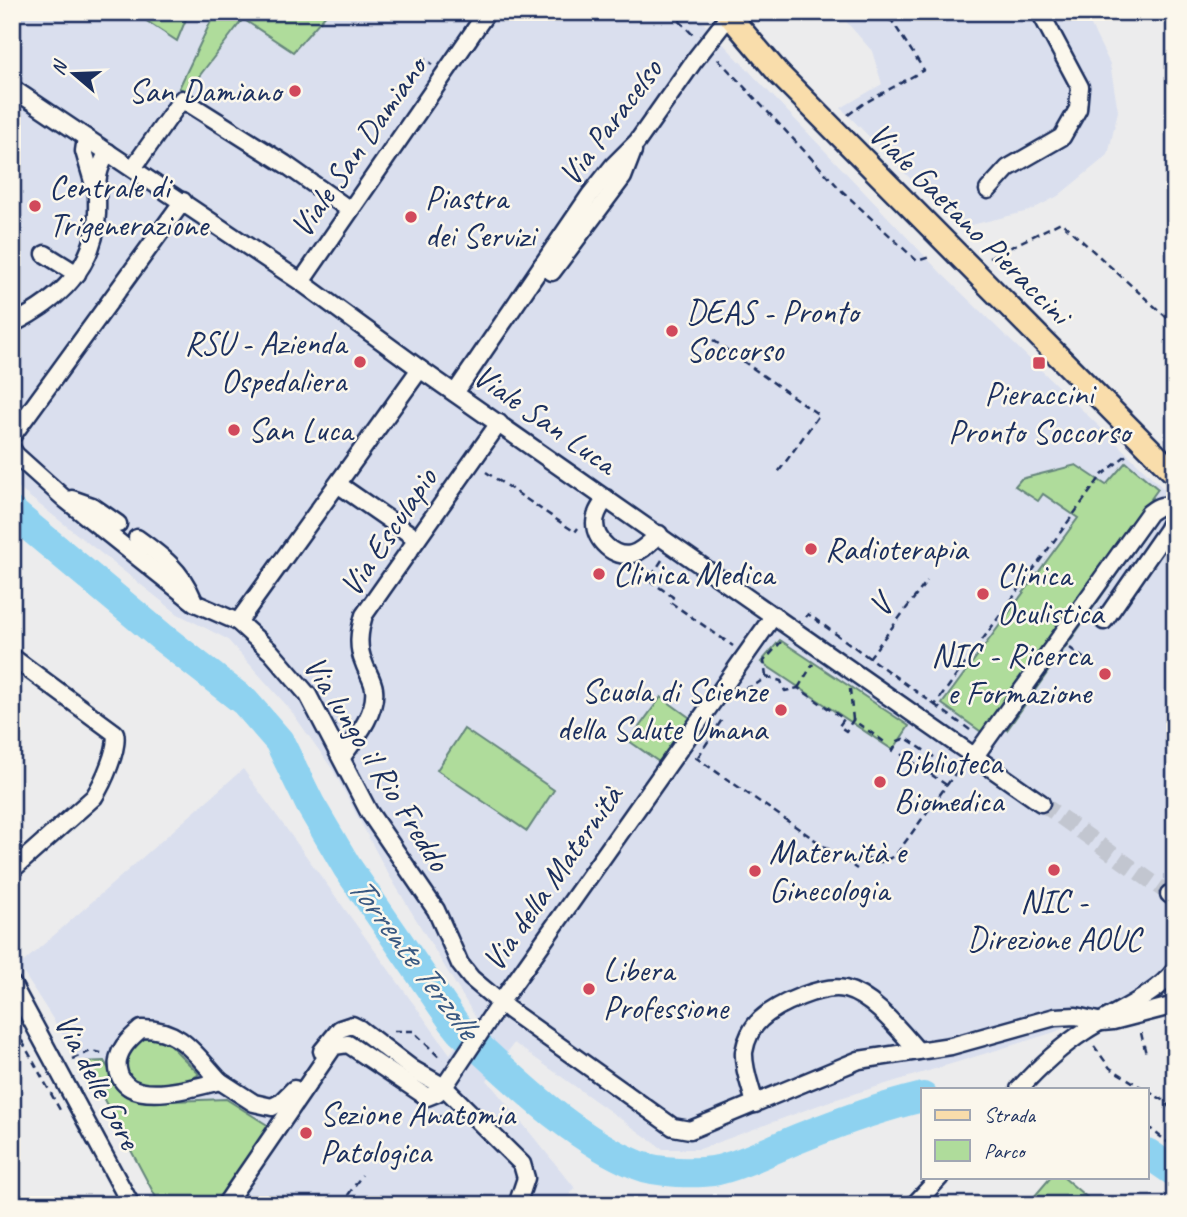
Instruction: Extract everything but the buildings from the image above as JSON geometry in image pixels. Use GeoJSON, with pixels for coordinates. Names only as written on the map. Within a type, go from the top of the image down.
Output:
{"type":"FeatureCollection","features":[{"type":"Feature","properties":{"kind":"main road","name":"Viale Gaetano Pieraccini"},"geometry":{"type":"LineString","coordinates":[[727,14],[833,130],[1175,474]]}},
{"type":"Feature","properties":{"kind":"street","name":"Viale San Damiano"},"geometry":{"type":"LineString","coordinates":[[301,282],[487,12]]}},
{"type":"Feature","properties":{"kind":"street"},"geometry":{"type":"LineString","coordinates":[[988,190],[1009,168],[1062,137],[1078,109],[1080,87],[1040,12]]}},
{"type":"Feature","properties":{"kind":"street","name":"Via Paracelso"},"geometry":{"type":"LineString","coordinates":[[455,393],[590,195],[637,142],[727,14]]}},
{"type":"Feature","properties":{"kind":"street","name":"Viale San Luca"},"geometry":{"type":"LineString","coordinates":[[12,88],[301,282],[420,369],[1041,803]]}},
{"type":"Feature","properties":{"kind":"street"},"geometry":{"type":"LineString","coordinates":[[134,168],[182,100],[285,164],[350,210]]}},
{"type":"Feature","properties":{"kind":"street"},"geometry":{"type":"LineString","coordinates":[[86,138],[83,151],[96,191]]}},
{"type":"Feature","properties":{"kind":"street","name":"Via Paracelso"},"geometry":{"type":"LineString","coordinates":[[542,265],[552,272],[623,177],[637,142]]}},
{"type":"Feature","properties":{"kind":"street"},"geometry":{"type":"LineString","coordinates":[[12,324],[44,306],[63,291],[77,274],[94,238],[97,173],[108,152]]}},
{"type":"Feature","properties":{"kind":"street"},"geometry":{"type":"LineString","coordinates":[[12,436],[183,201]]}},
{"type":"Feature","properties":{"kind":"street"},"geometry":{"type":"LineString","coordinates":[[46,254],[77,274]]}},
{"type":"Feature","properties":{"kind":"street"},"geometry":{"type":"LineString","coordinates":[[238,622],[420,369]]}},
{"type":"Feature","properties":{"kind":"street","name":"Via Esculapio"},"geometry":{"type":"LineString","coordinates":[[342,757],[361,729],[373,697],[371,680],[360,653],[360,629],[364,615],[499,424]]}},
{"type":"Feature","properties":{"kind":"street","name":"Via lungo il Rio Freddo"},"geometry":{"type":"LineString","coordinates":[[12,449],[66,500],[195,603],[238,622],[271,652],[308,695],[373,820],[436,910],[466,972],[497,1010],[677,1129],[690,1130],[755,1104]]}},
{"type":"Feature","properties":{"kind":"street"},"geometry":{"type":"LineString","coordinates":[[339,485],[417,539]]}},
{"type":"Feature","properties":{"kind":"street"},"geometry":{"type":"LineString","coordinates":[[606,498],[596,516],[596,530],[601,540],[612,550],[627,555],[633,554],[659,534]]}},
{"type":"Feature","properties":{"kind":"street"},"geometry":{"type":"LineString","coordinates":[[66,500],[84,502],[118,524]]}},
{"type":"Feature","properties":{"kind":"street"},"geometry":{"type":"LineString","coordinates":[[975,756],[1149,513],[1158,506],[1167,505],[1175,512],[1167,530],[1104,621]]}},
{"type":"Feature","properties":{"kind":"street"},"geometry":{"type":"LineString","coordinates":[[136,538],[176,568],[195,603]]}},
{"type":"Feature","properties":{"kind":"street","name":"Via della Maternità"},"geometry":{"type":"LineString","coordinates":[[444,1087],[774,615]]}},
{"type":"Feature","properties":{"kind":"street"},"geometry":{"type":"LineString","coordinates":[[12,657],[115,733],[117,740],[102,786],[94,797],[12,870]]}},
{"type":"Feature","properties":{"kind":"street"},"geometry":{"type":"LineString","coordinates":[[1020,1088],[1056,1051],[1159,987],[1175,970]]}},
{"type":"Feature","properties":{"kind":"street","name":"Via delle Gore"},"geometry":{"type":"LineString","coordinates":[[12,984],[131,1205]]}},
{"type":"Feature","properties":{"kind":"street"},"geometry":{"type":"LineString","coordinates":[[918,1051],[880,1010],[855,993],[838,988],[802,996],[762,1017],[748,1038],[745,1063],[755,1104],[854,1062],[918,1051],[963,1043],[1055,1017],[1087,1017],[1102,1022],[1175,1005]]}},
{"type":"Feature","properties":{"kind":"street"},"geometry":{"type":"LineString","coordinates":[[220,1082],[164,1093],[135,1090],[126,1085],[119,1074],[119,1056],[126,1041],[141,1029],[167,1031],[190,1047],[220,1082],[254,1103],[272,1107],[289,1095],[334,1034],[347,1026],[360,1029],[414,1070],[444,1087],[522,1164],[526,1178],[517,1205]]}},
{"type":"Feature","properties":{"kind":"street"},"geometry":{"type":"LineString","coordinates":[[225,1205],[334,1046],[348,1044],[427,1097],[444,1087]]}},
{"type":"Feature","properties":{"kind":"street"},"geometry":{"type":"LineString","coordinates":[[365,1055],[391,1053]]}},
{"type":"Feature","properties":{"kind":"street"},"geometry":{"type":"LineString","coordinates":[[914,1205],[939,1178]]}},
{"type":"Feature","properties":{"kind":"path"},"geometry":{"type":"LineString","coordinates":[[671,12],[842,191],[917,261],[930,257]]}},
{"type":"Feature","properties":{"kind":"path"},"geometry":{"type":"LineString","coordinates":[[833,130],[863,104],[924,71],[892,21],[869,12]]}},
{"type":"Feature","properties":{"kind":"path"},"geometry":{"type":"LineString","coordinates":[[892,21],[904,12]]}},
{"type":"Feature","properties":{"kind":"path"},"geometry":{"type":"LineString","coordinates":[[421,64],[425,59],[435,65]]}},
{"type":"Feature","properties":{"kind":"path"},"geometry":{"type":"LineString","coordinates":[[985,260],[1061,222],[1175,325]]}},
{"type":"Feature","properties":{"kind":"path"},"geometry":{"type":"LineString","coordinates":[[713,340],[819,415],[777,474]]}},
{"type":"Feature","properties":{"kind":"path"},"geometry":{"type":"LineString","coordinates":[[935,705],[1102,475],[1141,440]]}},
{"type":"Feature","properties":{"kind":"path"},"geometry":{"type":"LineString","coordinates":[[472,462],[575,532],[581,523]]}},
{"type":"Feature","properties":{"kind":"path"},"geometry":{"type":"LineString","coordinates":[[664,557],[649,580],[673,597],[670,602],[733,646]]}},
{"type":"Feature","properties":{"kind":"path","name":"V"},"geometry":{"type":"LineString","coordinates":[[869,659],[927,581]]}},
{"type":"Feature","properties":{"kind":"path"},"geometry":{"type":"LineString","coordinates":[[805,618],[808,614],[976,733]]}},
{"type":"Feature","properties":{"kind":"path"},"geometry":{"type":"LineString","coordinates":[[766,677],[764,661],[781,642]]}},
{"type":"Feature","properties":{"kind":"path"},"geometry":{"type":"LineString","coordinates":[[1070,648],[1087,661]]}},
{"type":"Feature","properties":{"kind":"path"},"geometry":{"type":"LineString","coordinates":[[766,677],[781,681],[785,691],[798,688],[814,664]]}},
{"type":"Feature","properties":{"kind":"path"},"geometry":{"type":"LineString","coordinates":[[743,688],[754,686],[766,677]]}},
{"type":"Feature","properties":{"kind":"path"},"geometry":{"type":"LineString","coordinates":[[798,688],[844,719],[839,726],[845,731],[853,720],[850,688]]}},
{"type":"Feature","properties":{"kind":"path"},"geometry":{"type":"LineString","coordinates":[[697,758],[728,711]]}},
{"type":"Feature","properties":{"kind":"path"},"geometry":{"type":"LineString","coordinates":[[853,720],[886,743]]}},
{"type":"Feature","properties":{"kind":"path"},"geometry":{"type":"LineString","coordinates":[[892,752],[898,741],[908,738],[957,772]]}},
{"type":"Feature","properties":{"kind":"path"},"geometry":{"type":"LineString","coordinates":[[691,754],[856,869]]}},
{"type":"Feature","properties":{"kind":"path"},"geometry":{"type":"LineString","coordinates":[[901,754],[948,786]]}},
{"type":"Feature","properties":{"kind":"path"},"geometry":{"type":"LineString","coordinates":[[945,757],[954,763],[950,768]]}},
{"type":"Feature","properties":{"kind":"path"},"geometry":{"type":"LineString","coordinates":[[864,857],[881,862],[895,856],[962,764],[951,757]]}},
{"type":"Feature","properties":{"kind":"path"},"geometry":{"type":"LineString","coordinates":[[394,1031],[413,1031],[442,1060]]}},
{"type":"Feature","properties":{"kind":"path"},"geometry":{"type":"LineString","coordinates":[[1141,1033],[1146,1054]]}},
{"type":"Feature","properties":{"kind":"path"},"geometry":{"type":"LineString","coordinates":[[1094,1046],[1110,1068],[1143,1088]]}},
{"type":"Feature","properties":{"kind":"path"},"geometry":{"type":"LineString","coordinates":[[71,1060],[91,1051],[119,1056]]}},
{"type":"Feature","properties":{"kind":"path"},"geometry":{"type":"LineString","coordinates":[[1148,1091],[1166,1101],[1175,1116]]}},
{"type":"Feature","properties":{"kind":"path"},"geometry":{"type":"LineString","coordinates":[[1148,1127],[1175,1148]]}},
{"type":"Feature","properties":{"kind":"path"},"geometry":{"type":"LineString","coordinates":[[341,1205],[362,1175]]}},
{"type":"Feature","properties":{"kind":"shaded area"},"geometry":{"type":"Polygon","coordinates":[[[12,12],[693,12],[941,273],[1175,500],[1175,957],[1148,988],[1055,1032],[827,1102],[700,1149],[663,1149],[514,1043],[487,1080],[575,1188],[562,1205],[172,1205],[19,966],[243,769],[450,1054],[476,1018],[386,870],[333,770],[289,708],[227,639],[178,614],[12,483],[12,12]]]}},
{"type":"Feature","properties":{"kind":"shaded area"},"geometry":{"type":"Polygon","coordinates":[[[843,12],[1084,12],[1110,64],[1118,111],[1108,155],[1058,196],[1029,211],[959,228],[841,108],[882,84],[872,51],[844,19],[843,12]]]}},
{"type":"Feature","properties":{"kind":"green space"},"geometry":{"type":"Polygon","coordinates":[[[133,12],[189,12],[177,41],[133,12]]]}},
{"type":"Feature","properties":{"kind":"green space"},"geometry":{"type":"Polygon","coordinates":[[[218,12],[328,12],[293,52],[243,19],[187,92],[179,88],[211,21],[218,12]]]}},
{"type":"Feature","properties":{"kind":"green space"},"geometry":{"type":"Polygon","coordinates":[[[1126,462],[1158,489],[983,733],[942,704],[1078,518],[1043,494],[1038,501],[1015,486],[1021,479],[1076,465],[1106,485],[1126,462]]]}},
{"type":"Feature","properties":{"kind":"green space"},"geometry":{"type":"Polygon","coordinates":[[[1150,520],[1153,523],[1007,730],[1004,727],[1150,520]]]}},
{"type":"Feature","properties":{"kind":"green space"},"geometry":{"type":"Polygon","coordinates":[[[780,640],[909,726],[893,750],[761,662],[780,640]]]}},
{"type":"Feature","properties":{"kind":"green space"},"geometry":{"type":"Polygon","coordinates":[[[661,697],[693,720],[662,764],[629,741],[661,697]]]}},
{"type":"Feature","properties":{"kind":"green space"},"geometry":{"type":"Polygon","coordinates":[[[464,729],[554,790],[527,831],[437,770],[464,729]]]}},
{"type":"Feature","properties":{"kind":"green space"},"geometry":{"type":"Polygon","coordinates":[[[156,1037],[166,1041],[199,1074],[185,1082],[160,1086],[144,1086],[131,1080],[126,1064],[131,1048],[140,1041],[156,1037]]]}},
{"type":"Feature","properties":{"kind":"green space"},"geometry":{"type":"Polygon","coordinates":[[[104,1061],[124,1095],[146,1102],[226,1099],[269,1126],[214,1205],[160,1205],[84,1062],[104,1061]]]}},
{"type":"Feature","properties":{"kind":"green space"},"geometry":{"type":"Polygon","coordinates":[[[1050,1178],[1064,1178],[1096,1205],[1027,1205],[1050,1178]]]}},
{"type":"Feature","properties":{"kind":"waterway","name":"Torrente Terzolle"},"geometry":{"type":"LineString","coordinates":[[12,512],[163,638],[245,702],[279,741],[310,804],[347,867],[453,1021],[523,1088],[589,1139],[646,1168],[678,1172],[710,1171],[739,1163],[847,1120],[921,1098]]}},
{"type":"Feature","properties":{"kind":"waterway","name":"Torrente Terzolle"},"geometry":{"type":"LineString","coordinates":[[1148,1154],[1175,1172]]}},
{"type":"Feature","properties":{"kind":"tunnel"},"geometry":{"type":"LineString","coordinates":[[1041,803],[1169,894]]}},
{"type":"Feature","properties":{"kind":"place","name":"San Damiano"},"geometry":{"type":"Point","coordinates":[295,91]}},
{"type":"Feature","properties":{"kind":"place","name":"Centrale di Trigenerazione"},"geometry":{"type":"Point","coordinates":[35,206]}},
{"type":"Feature","properties":{"kind":"place","name":"Piastra dei Servizi"},"geometry":{"type":"Point","coordinates":[411,217]}},
{"type":"Feature","properties":{"kind":"place","name":"DEAS - Pronto Soccorso"},"geometry":{"type":"Point","coordinates":[672,331]}},
{"type":"Feature","properties":{"kind":"place","name":"RSU - Azienda Ospedaliera"},"geometry":{"type":"Point","coordinates":[360,362]}},
{"type":"Feature","properties":{"kind":"place","name":"Pieraccini Pronto Soccorso"},"geometry":{"type":"Point","coordinates":[1039,363]}},
{"type":"Feature","properties":{"kind":"place","name":"San Luca"},"geometry":{"type":"Point","coordinates":[234,430]}},
{"type":"Feature","properties":{"kind":"place","name":"Radioterapia"},"geometry":{"type":"Point","coordinates":[811,549]}},
{"type":"Feature","properties":{"kind":"place","name":"Clinica Medica"},"geometry":{"type":"Point","coordinates":[599,574]}},
{"type":"Feature","properties":{"kind":"place","name":"Clinica Oculistica"},"geometry":{"type":"Point","coordinates":[983,594]}},
{"type":"Feature","properties":{"kind":"place","name":"NIC - Ricerca e Formazione"},"geometry":{"type":"Point","coordinates":[1105,674]}},
{"type":"Feature","properties":{"kind":"place","name":"Scuola di Scienze della Salute Umana"},"geometry":{"type":"Point","coordinates":[781,710]}},
{"type":"Feature","properties":{"kind":"place","name":"Biblioteca Biomedica"},"geometry":{"type":"Point","coordinates":[880,782]}},
{"type":"Feature","properties":{"kind":"place","name":"NIC - Direzione AOUC"},"geometry":{"type":"Point","coordinates":[1054,870]}},
{"type":"Feature","properties":{"kind":"place","name":"Maternità e Ginecologia"},"geometry":{"type":"Point","coordinates":[755,871]}},
{"type":"Feature","properties":{"kind":"place","name":"Libera Professione"},"geometry":{"type":"Point","coordinates":[589,989]}},
{"type":"Feature","properties":{"kind":"place","name":"Sezione Anatomia Patologica"},"geometry":{"type":"Point","coordinates":[306,1133]}}]}
